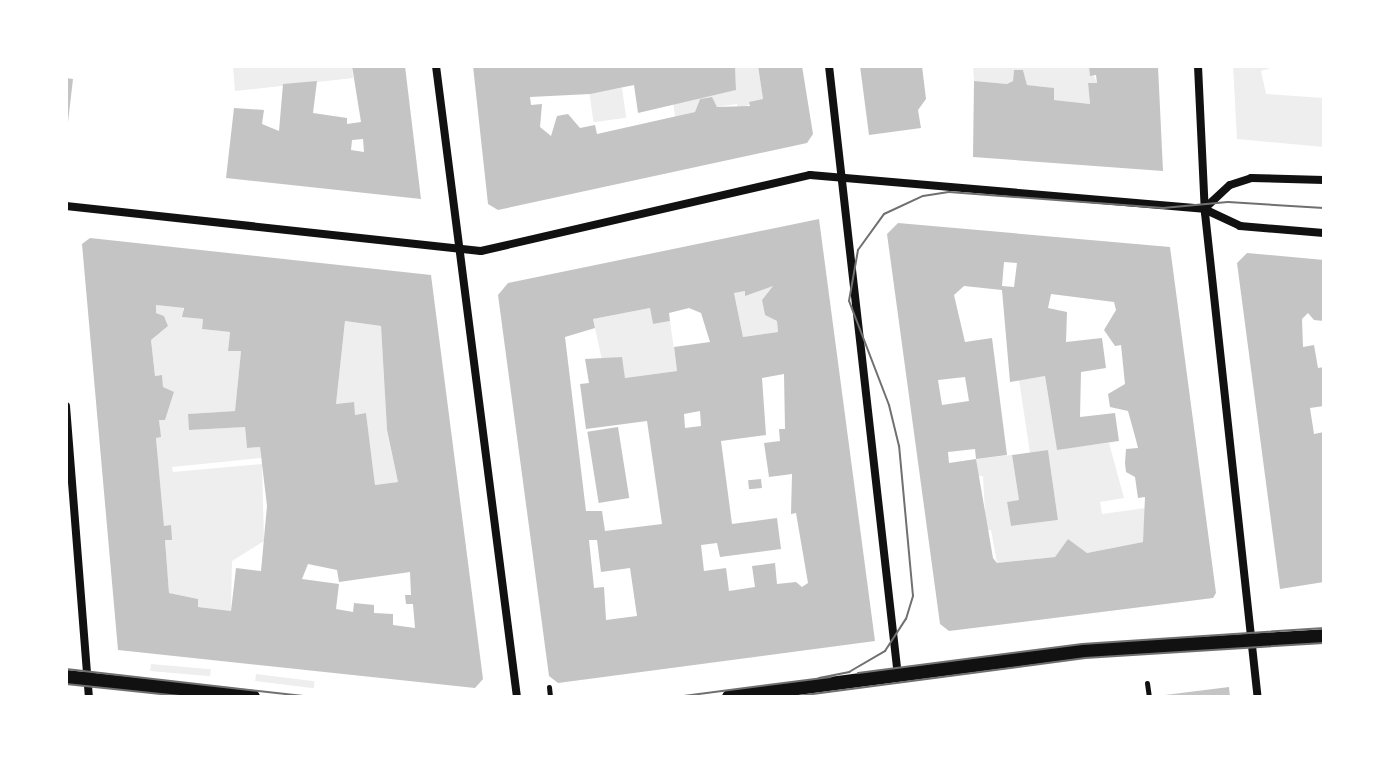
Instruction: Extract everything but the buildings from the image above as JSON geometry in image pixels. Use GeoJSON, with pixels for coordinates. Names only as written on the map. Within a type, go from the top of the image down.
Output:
{"type":"FeatureCollection","features":[{"type":"Feature","properties":{"kind":"street"},"geometry":{"type":"LineString","coordinates":[[436,66],[456,249],[517,697]]}},
{"type":"Feature","properties":{"kind":"street"},"geometry":{"type":"LineString","coordinates":[[829,66],[845,181],[898,676]]}},
{"type":"Feature","properties":{"kind":"street"},"geometry":{"type":"LineString","coordinates":[[1198,66],[1204,209],[1258,697]]}},
{"type":"Feature","properties":{"kind":"street"},"geometry":{"type":"LineString","coordinates":[[66,206],[481,251],[810,175],[845,181],[1204,209],[1240,226],[1324,233]]}},
{"type":"Feature","properties":{"kind":"street"},"geometry":{"type":"LineString","coordinates":[[1204,209],[1230,185],[1251,178],[1324,180]]}},
{"type":"Feature","properties":{"kind":"street"},"geometry":{"type":"LineString","coordinates":[[66,406],[89,697]]}},
{"type":"Feature","properties":{"kind":"street"},"geometry":{"type":"LineString","coordinates":[[729,697],[1082,651],[1324,636]]}},
{"type":"Feature","properties":{"kind":"street"},"geometry":{"type":"LineString","coordinates":[[66,677],[253,697]]}},
{"type":"Feature","properties":{"kind":"path"},"geometry":{"type":"LineString","coordinates":[[1147,683],[1149,697]]}},
{"type":"Feature","properties":{"kind":"path"},"geometry":{"type":"LineString","coordinates":[[549,687],[550,697]]}},
{"type":"Feature","properties":{"kind":"shaded area"},"geometry":{"type":"Polygon","coordinates":[[[233,66],[352,66],[353,78],[235,91],[233,66]]]}},
{"type":"Feature","properties":{"kind":"shaded area"},"geometry":{"type":"Polygon","coordinates":[[[758,66],[763,99],[738,109],[737,104],[717,107],[711,97],[700,99],[695,112],[675,117],[673,102],[736,90],[735,68],[758,66]]]}},
{"type":"Feature","properties":{"kind":"shaded area"},"geometry":{"type":"Polygon","coordinates":[[[973,66],[1089,66],[1097,83],[1088,84],[1090,104],[1054,100],[1054,88],[1027,85],[1023,70],[1014,71],[1013,81],[1007,84],[974,81],[973,66]]]}},
{"type":"Feature","properties":{"kind":"shaded area"},"geometry":{"type":"Polygon","coordinates":[[[1233,66],[1277,66],[1261,71],[1266,94],[1324,98],[1324,147],[1237,139],[1233,66]]]}},
{"type":"Feature","properties":{"kind":"shaded area"},"geometry":{"type":"Polygon","coordinates":[[[622,88],[626,118],[593,122],[589,93],[622,88]]]}},
{"type":"Feature","properties":{"kind":"shaded area"},"geometry":{"type":"Polygon","coordinates":[[[773,286],[762,300],[765,315],[777,321],[778,332],[743,337],[734,293],[745,291],[746,295],[773,286]]]}},
{"type":"Feature","properties":{"kind":"shaded area"},"geometry":{"type":"Polygon","coordinates":[[[156,305],[183,308],[183,317],[203,319],[202,329],[230,332],[228,350],[241,351],[235,411],[189,414],[189,430],[258,426],[245,428],[247,448],[260,447],[261,458],[172,467],[173,472],[262,464],[264,541],[232,561],[231,611],[198,607],[198,599],[169,593],[165,540],[171,540],[171,526],[164,526],[156,438],[160,437],[159,420],[165,419],[174,393],[163,387],[162,375],[155,376],[151,340],[168,326],[164,316],[156,313],[156,305]]]}},
{"type":"Feature","properties":{"kind":"shaded area"},"geometry":{"type":"Polygon","coordinates":[[[650,308],[653,324],[670,321],[677,371],[625,378],[621,357],[602,360],[593,319],[650,308]]]}},
{"type":"Feature","properties":{"kind":"shaded area"},"geometry":{"type":"Polygon","coordinates":[[[345,321],[381,326],[387,431],[398,482],[375,485],[366,413],[355,415],[353,402],[336,404],[345,321]]]}},
{"type":"Feature","properties":{"kind":"shaded area"},"geometry":{"type":"Polygon","coordinates":[[[1045,376],[1057,449],[1109,443],[1124,498],[1100,502],[1102,514],[1146,508],[1143,542],[1087,553],[1068,539],[1055,557],[997,563],[991,530],[986,530],[983,476],[978,476],[976,459],[1012,455],[1019,500],[1007,503],[1011,526],[1058,520],[1048,450],[1030,453],[1019,380],[1045,376]]]}},
{"type":"Feature","properties":{"kind":"shaded area"},"geometry":{"type":"Polygon","coordinates":[[[151,664],[211,669],[210,676],[150,671],[151,664]]]}},
{"type":"Feature","properties":{"kind":"shaded area"},"geometry":{"type":"Polygon","coordinates":[[[256,674],[315,681],[314,688],[255,681],[256,674]]]}},
{"type":"Feature","properties":{"kind":"tram line"},"geometry":{"type":"LineString","coordinates":[[819,678],[849,672],[885,651],[906,619],[913,596],[899,446],[889,405],[849,301],[858,250],[884,214],[923,196],[949,192],[1163,208],[1228,202],[1324,208]]}},
{"type":"Feature","properties":{"kind":"tram line"},"geometry":{"type":"LineString","coordinates":[[858,673],[1082,644],[1324,628]]}},
{"type":"Feature","properties":{"kind":"tram line"},"geometry":{"type":"LineString","coordinates":[[790,697],[1085,658],[1324,643]]}},
{"type":"Feature","properties":{"kind":"tram line"},"geometry":{"type":"LineString","coordinates":[[66,669],[312,697]]}},
{"type":"Feature","properties":{"kind":"tram line"},"geometry":{"type":"LineString","coordinates":[[676,697],[831,677]]}},
{"type":"Feature","properties":{"kind":"tram line"},"geometry":{"type":"LineString","coordinates":[[66,684],[189,697]]}}]}
